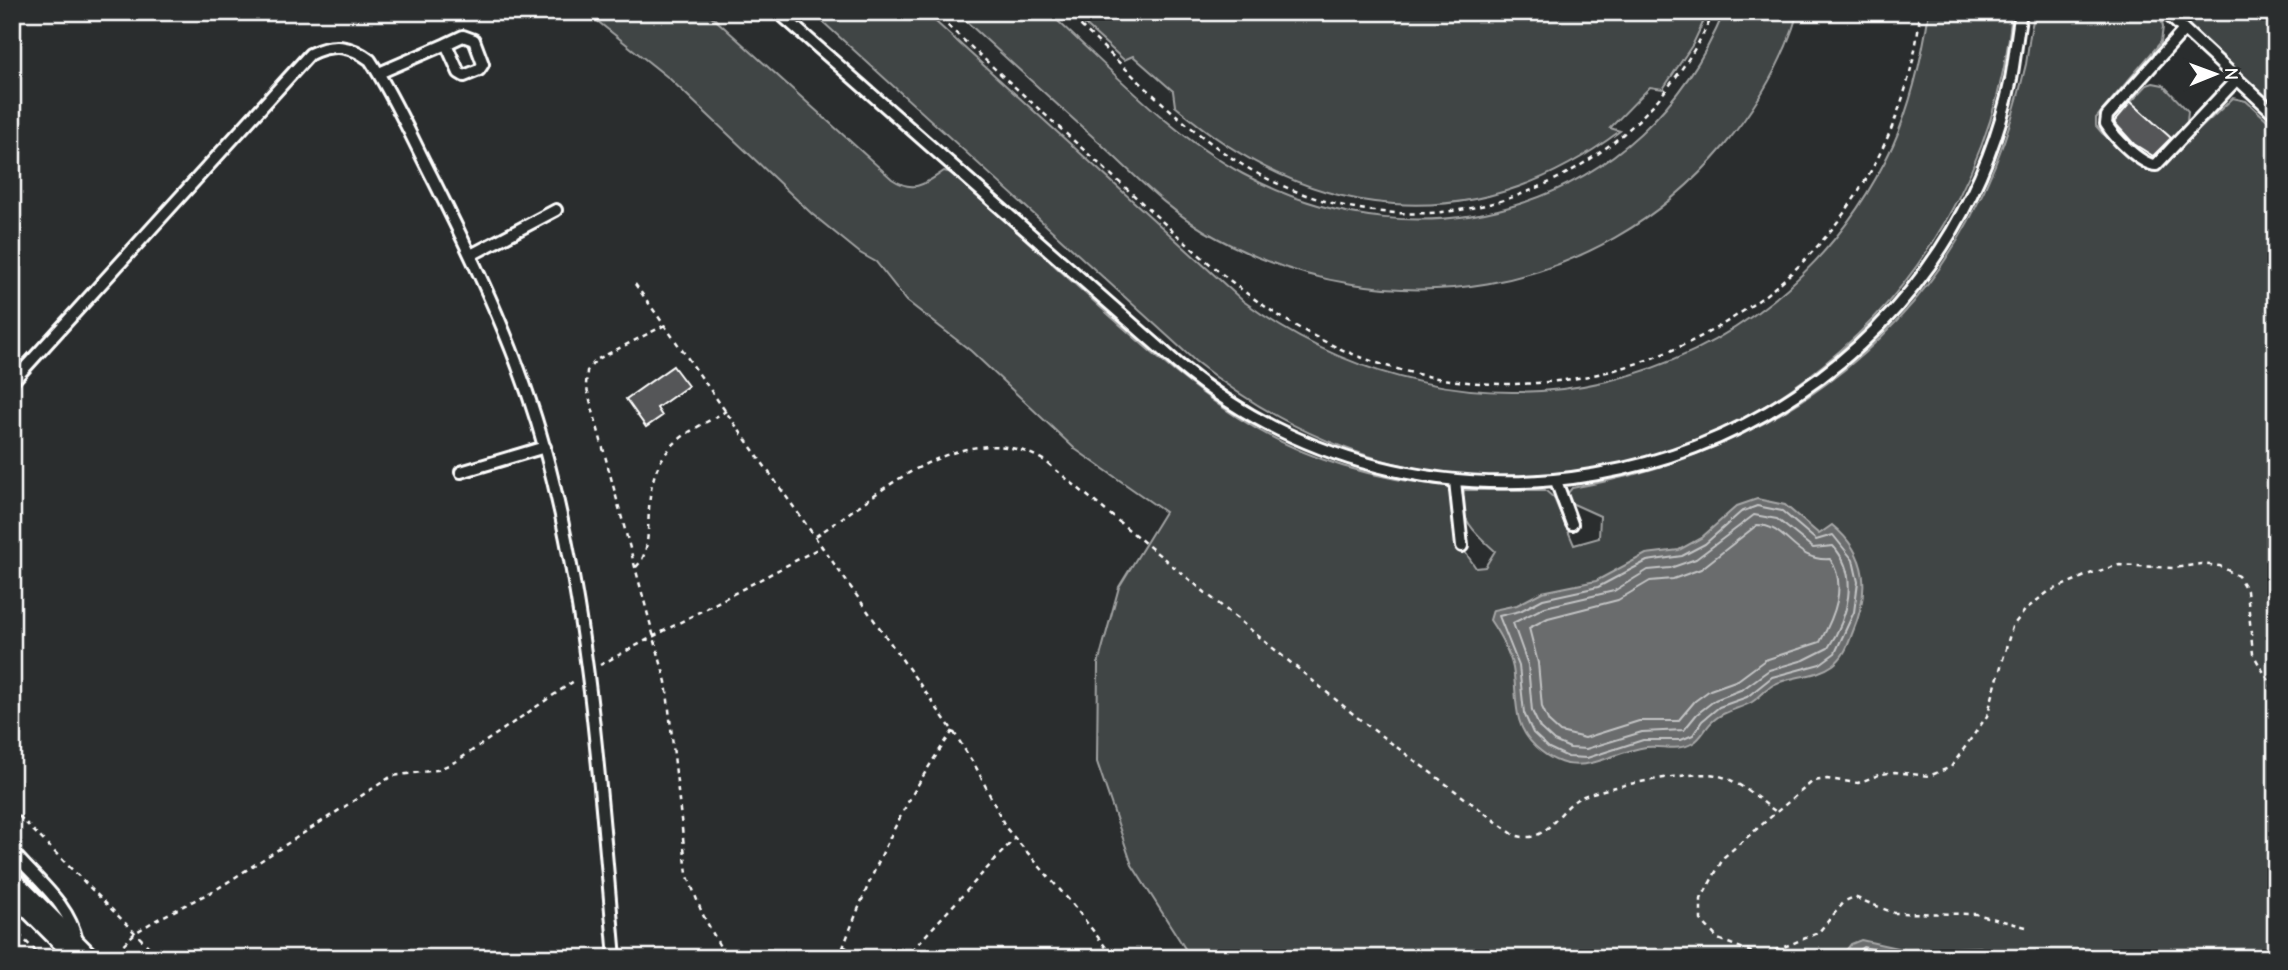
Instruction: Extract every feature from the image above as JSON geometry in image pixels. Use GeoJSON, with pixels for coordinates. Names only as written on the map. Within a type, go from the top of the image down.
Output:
{"type":"FeatureCollection","features":[{"type":"Feature","properties":{"kind":"street"},"geometry":{"type":"LineString","coordinates":[[12,886],[81,954]]}},
{"type":"Feature","properties":{"kind":"lane"},"geometry":{"type":"LineString","coordinates":[[778,12],[1204,386],[1260,421],[1320,449],[1373,466],[1455,481],[1556,481],[1645,464],[1738,429],[1822,376],[1872,333],[1916,283],[1968,202],[2002,113],[2021,12]]}},
{"type":"Feature","properties":{"kind":"lane"},"geometry":{"type":"LineString","coordinates":[[2165,12],[2276,115]]}},
{"type":"Feature","properties":{"kind":"lane"},"geometry":{"type":"LineString","coordinates":[[2184,30],[2107,116],[2106,124],[2111,131],[2146,163],[2156,165],[2237,79]]}},
{"type":"Feature","properties":{"kind":"lane"},"geometry":{"type":"LineString","coordinates":[[379,73],[446,44]]}},
{"type":"Feature","properties":{"kind":"lane"},"geometry":{"type":"LineString","coordinates":[[12,382],[310,54],[325,47],[341,46],[357,50],[370,60],[471,255],[512,354],[544,447],[567,539],[588,672],[615,958]]}},
{"type":"Feature","properties":{"kind":"lane"},"geometry":{"type":"LineString","coordinates":[[471,255],[556,210]]}},
{"type":"Feature","properties":{"kind":"lane"},"geometry":{"type":"LineString","coordinates":[[461,472],[544,447]]}},
{"type":"Feature","properties":{"kind":"lane"},"geometry":{"type":"LineString","coordinates":[[1455,481],[1462,546]]}},
{"type":"Feature","properties":{"kind":"lane"},"geometry":{"type":"LineString","coordinates":[[1556,481],[1572,524]]}},
{"type":"Feature","properties":{"kind":"lane"},"geometry":{"type":"LineString","coordinates":[[12,851],[62,906],[72,923],[81,954]]}},
{"type":"Feature","properties":{"kind":"path"},"geometry":{"type":"LineString","coordinates":[[933,12],[1182,240],[1284,319],[1341,350],[1391,368],[1433,378],[1497,385],[1529,385],[1593,376],[1655,358],[1713,331],[1791,273],[1841,217],[1885,143],[1907,82],[1920,12]]}},
{"type":"Feature","properties":{"kind":"path"},"geometry":{"type":"LineString","coordinates":[[1066,12],[1216,146],[1264,177],[1290,189],[1344,206],[1429,213],[1513,198],[1590,161],[1635,126],[1673,84],[1714,12]]}},
{"type":"Feature","properties":{"kind":"path"},"geometry":{"type":"LineString","coordinates":[[635,284],[953,731],[1014,839],[1074,905],[1114,958]]}},
{"type":"Feature","properties":{"kind":"path"},"geometry":{"type":"LineString","coordinates":[[665,325],[596,359],[585,378],[666,682],[672,718],[682,857],[692,891],[726,958]]}},
{"type":"Feature","properties":{"kind":"path"},"geometry":{"type":"LineString","coordinates":[[635,568],[646,553],[649,488],[659,462],[681,438],[726,411]]}},
{"type":"Feature","properties":{"kind":"path"},"geometry":{"type":"LineString","coordinates":[[816,536],[937,459],[984,445],[1017,447],[1045,461],[1363,722],[1514,835],[1528,838],[1544,833],[1567,806],[1586,794],[1693,774],[1717,775],[1730,780],[1775,811]]}},
{"type":"Feature","properties":{"kind":"path"},"geometry":{"type":"LineString","coordinates":[[109,958],[135,933],[217,889],[392,776],[437,770],[457,761],[588,672],[823,546]]}},
{"type":"Feature","properties":{"kind":"path"},"geometry":{"type":"LineString","coordinates":[[2026,927],[1976,914],[1894,913],[1854,897],[1844,901],[1818,933],[1773,953],[1757,955],[1727,944],[1704,927],[1699,913],[1701,899],[1724,857],[1807,784],[1820,779],[1858,783],[1888,772],[1929,776],[1947,770],[1973,740],[1987,716],[1997,688],[2005,645],[2017,619],[2048,592],[2105,568],[2133,565],[2174,568],[2211,564],[2230,570],[2247,591],[2253,653],[2276,693]]}},
{"type":"Feature","properties":{"kind":"path"},"geometry":{"type":"LineString","coordinates":[[839,958],[892,830],[918,783],[953,731]]}},
{"type":"Feature","properties":{"kind":"path"},"geometry":{"type":"LineString","coordinates":[[12,809],[160,958]]}},
{"type":"Feature","properties":{"kind":"path"},"geometry":{"type":"LineString","coordinates":[[905,958],[1014,839]]}},
{"type":"Feature","properties":{"kind":"path"},"geometry":{"type":"LineString","coordinates":[[12,927],[42,958]]}},
{"type":"Feature","properties":{"kind":"path"},"geometry":{"type":"LineString","coordinates":[[844,946],[865,958]]}},
{"type":"Feature","properties":{"kind":"shaded area"},"geometry":{"type":"Polygon","coordinates":[[[586,12],[707,12],[892,179],[913,186],[925,183],[944,171],[952,173],[1139,342],[1217,404],[1298,450],[1343,466],[1393,478],[1449,486],[1456,547],[1459,552],[1465,552],[1476,568],[1485,567],[1495,551],[1475,532],[1465,517],[1462,499],[1464,490],[1545,490],[1554,498],[1574,545],[1599,538],[1600,516],[1569,502],[1567,494],[1572,488],[1642,472],[1708,449],[1770,420],[1827,383],[1879,339],[1924,288],[1963,230],[1995,165],[2020,90],[2036,12],[2160,13],[2163,27],[2161,42],[2096,118],[2096,126],[2102,133],[2147,169],[2156,170],[2233,98],[2246,101],[2276,128],[2276,958],[1191,958],[1132,865],[1097,762],[1098,664],[1119,587],[1165,512],[1075,449],[971,351],[907,301],[876,262],[860,253],[812,214],[670,79],[586,12]]]}},
{"type":"Feature","properties":{"kind":"shaded area"},"geometry":{"type":"Polygon","coordinates":[[[812,12],[925,12],[1243,301],[1330,352],[1422,382],[1515,392],[1607,381],[1693,351],[1772,301],[1840,232],[1893,145],[1916,80],[1929,12],[2012,12],[1990,121],[1946,221],[1883,308],[1805,379],[1714,433],[1613,467],[1505,478],[1393,463],[1366,455],[1313,435],[1240,394],[1195,361],[812,12]]]}},
{"type":"Feature","properties":{"kind":"shaded area"},"geometry":{"type":"Polygon","coordinates":[[[956,12],[1048,12],[1141,99],[1190,140],[1243,174],[1313,203],[1384,218],[1454,218],[1522,203],[1584,175],[1640,134],[1688,79],[1724,12],[1798,12],[1777,66],[1747,116],[1724,146],[1673,197],[1615,237],[1553,266],[1487,284],[1420,289],[1351,284],[1283,267],[1201,229],[1156,196],[956,12]]]}},
{"type":"Feature","properties":{"kind":"shaded area"},"geometry":{"type":"Polygon","coordinates":[[[1071,12],[1708,12],[1693,44],[1663,89],[1650,87],[1610,128],[1620,131],[1564,167],[1507,190],[1450,203],[1393,204],[1337,195],[1282,175],[1227,145],[1175,106],[1173,91],[1133,56],[1124,60],[1071,12]]]}},
{"type":"Feature","properties":{"kind":"shaded area"},"geometry":{"type":"Polygon","coordinates":[[[2174,12],[2276,12],[2276,106],[2174,12]]]}},
{"type":"Feature","properties":{"kind":"shaded area"},"geometry":{"type":"Polygon","coordinates":[[[2147,85],[2163,85],[2188,111],[2187,122],[2172,139],[2131,102],[2147,85]]]}},
{"type":"Feature","properties":{"kind":"water"},"geometry":{"type":"Polygon","coordinates":[[[1757,499],[1785,505],[1819,534],[1832,525],[1853,549],[1863,575],[1862,603],[1849,642],[1840,658],[1819,672],[1773,685],[1752,702],[1718,717],[1696,741],[1687,746],[1646,747],[1578,765],[1551,758],[1536,747],[1519,720],[1513,668],[1504,643],[1490,620],[1493,610],[1517,605],[1542,592],[1596,581],[1646,554],[1679,550],[1701,538],[1737,506],[1757,499]]]}},
{"type":"Feature","properties":{"kind":"water"},"geometry":{"type":"Polygon","coordinates":[[[1861,940],[1906,950],[1980,947],[2002,958],[1840,958],[1851,944],[1861,940]]]}},
{"type":"Feature","properties":{"kind":"building"},"geometry":{"type":"Polygon","coordinates":[[[2131,102],[2171,138],[2153,156],[2134,144],[2114,122],[2131,102]]]}},
{"type":"Feature","properties":{"kind":"building"},"geometry":{"type":"Polygon","coordinates":[[[673,366],[688,386],[657,408],[662,416],[646,427],[626,399],[673,366]]]}}]}
